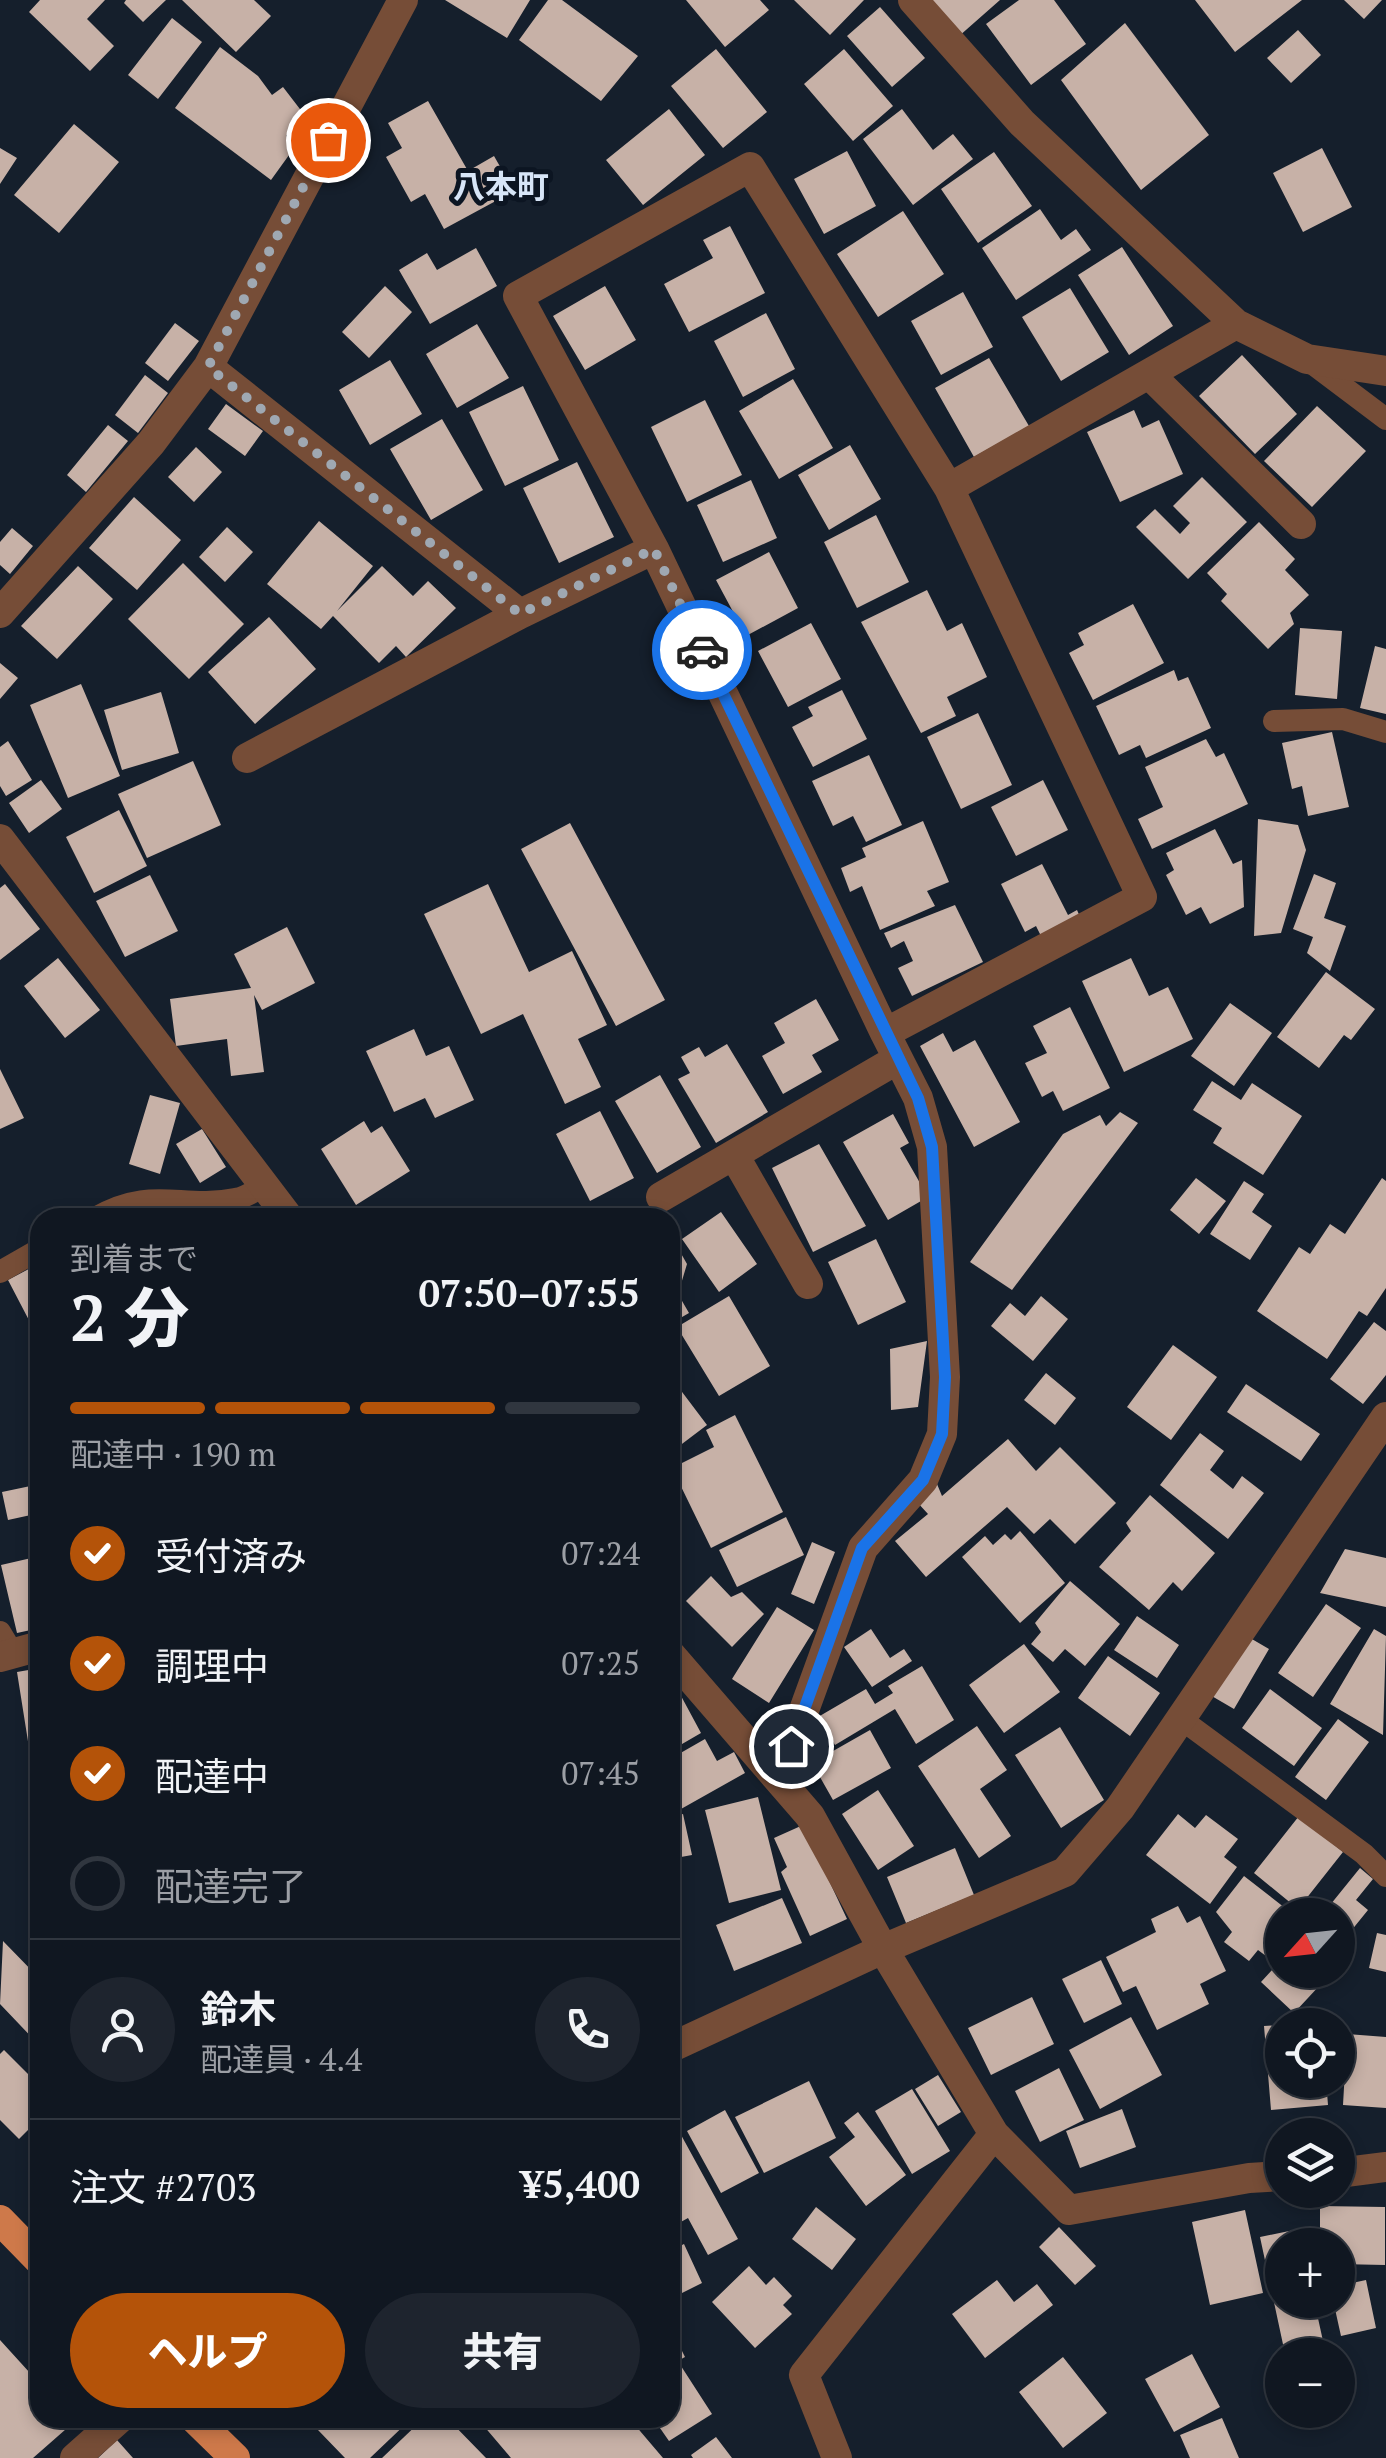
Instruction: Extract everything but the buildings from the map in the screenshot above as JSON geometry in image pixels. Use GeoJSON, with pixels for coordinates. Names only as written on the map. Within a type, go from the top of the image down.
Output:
{"type":"FeatureCollection","features":[{"type":"Feature","properties":{"kind":"main road"},"geometry":{"type":"LineString","coordinates":[[0,2220],[30,2251]]}},
{"type":"Feature","properties":{"kind":"main road"},"geometry":{"type":"LineString","coordinates":[[204,2428],[235,2458]]}},
{"type":"Feature","properties":{"kind":"street"},"geometry":{"type":"LineString","coordinates":[[0,613],[151,443],[208,367],[403,0]]}},
{"type":"Feature","properties":{"kind":"street"},"geometry":{"type":"LineString","coordinates":[[913,0],[1022,123],[1236,324],[1307,359],[1386,371]]}},
{"type":"Feature","properties":{"kind":"street"},"geometry":{"type":"LineString","coordinates":[[662,1197],[734,1155],[892,1046],[1142,897],[949,488],[750,167],[518,296],[654,549],[892,1046],[918,1098],[932,1147],[945,1377],[942,1434],[923,1480],[862,1548],[779,1779]]}},
{"type":"Feature","properties":{"kind":"street"},"geometry":{"type":"LineString","coordinates":[[949,488],[1236,324]]}},
{"type":"Feature","properties":{"kind":"street"},"geometry":{"type":"LineString","coordinates":[[208,367],[520,614]]}},
{"type":"Feature","properties":{"kind":"street"},"geometry":{"type":"LineString","coordinates":[[1149,374],[1300,524]]}},
{"type":"Feature","properties":{"kind":"street"},"geometry":{"type":"LineString","coordinates":[[246,758],[520,614],[654,549]]}},
{"type":"Feature","properties":{"kind":"street"},"geometry":{"type":"LineString","coordinates":[[0,839],[281,1208]]}},
{"type":"Feature","properties":{"kind":"street"},"geometry":{"type":"LineString","coordinates":[[734,1155],[808,1284]]}},
{"type":"Feature","properties":{"kind":"street"},"geometry":{"type":"LineString","coordinates":[[680,2043],[882,1949],[1065,1872],[1120,1808],[1386,1418]]}},
{"type":"Feature","properties":{"kind":"street"},"geometry":{"type":"LineString","coordinates":[[680,1665],[810,1816],[882,1949],[994,2134],[1069,2210],[1265,2177]]}},
{"type":"Feature","properties":{"kind":"street"},"geometry":{"type":"LineString","coordinates":[[837,2458],[804,2374],[994,2134]]}},
{"type":"Feature","properties":{"kind":"street"},"geometry":{"type":"LineString","coordinates":[[1355,2171],[1386,2167]]}},
{"type":"Feature","properties":{"kind":"street"},"geometry":{"type":"LineString","coordinates":[[75,2458],[109,2428]]}},
{"type":"Feature","properties":{"kind":"lane"},"geometry":{"type":"LineString","coordinates":[[1307,359],[1386,419]]}},
{"type":"Feature","properties":{"kind":"lane"},"geometry":{"type":"LineString","coordinates":[[1274,722],[1343,719],[1386,732]]}},
{"type":"Feature","properties":{"kind":"lane"},"geometry":{"type":"LineString","coordinates":[[112,1208],[151,1197],[236,1200],[264,1186]]}},
{"type":"Feature","properties":{"kind":"lane"},"geometry":{"type":"LineString","coordinates":[[0,1272],[30,1255]]}},
{"type":"Feature","properties":{"kind":"lane"},"geometry":{"type":"LineString","coordinates":[[1181,1719],[1364,1854],[1386,1876]]}},
{"type":"Feature","properties":{"kind":"way so far"},"geometry":{"type":"LineString","coordinates":[[328,140],[208,367],[520,614],[654,549],[702,650]]}},
{"type":"Feature","properties":{"kind":"district","name":"八本町"},"geometry":{"type":"Point","coordinates":[501,187]}},
{"type":"Feature","properties":{"kind":"route"},"geometry":{"type":"LineString","coordinates":[[702,650],[918,1098],[932,1147],[945,1377],[942,1434],[923,1480],[862,1548],[791,1746]]}}]}
